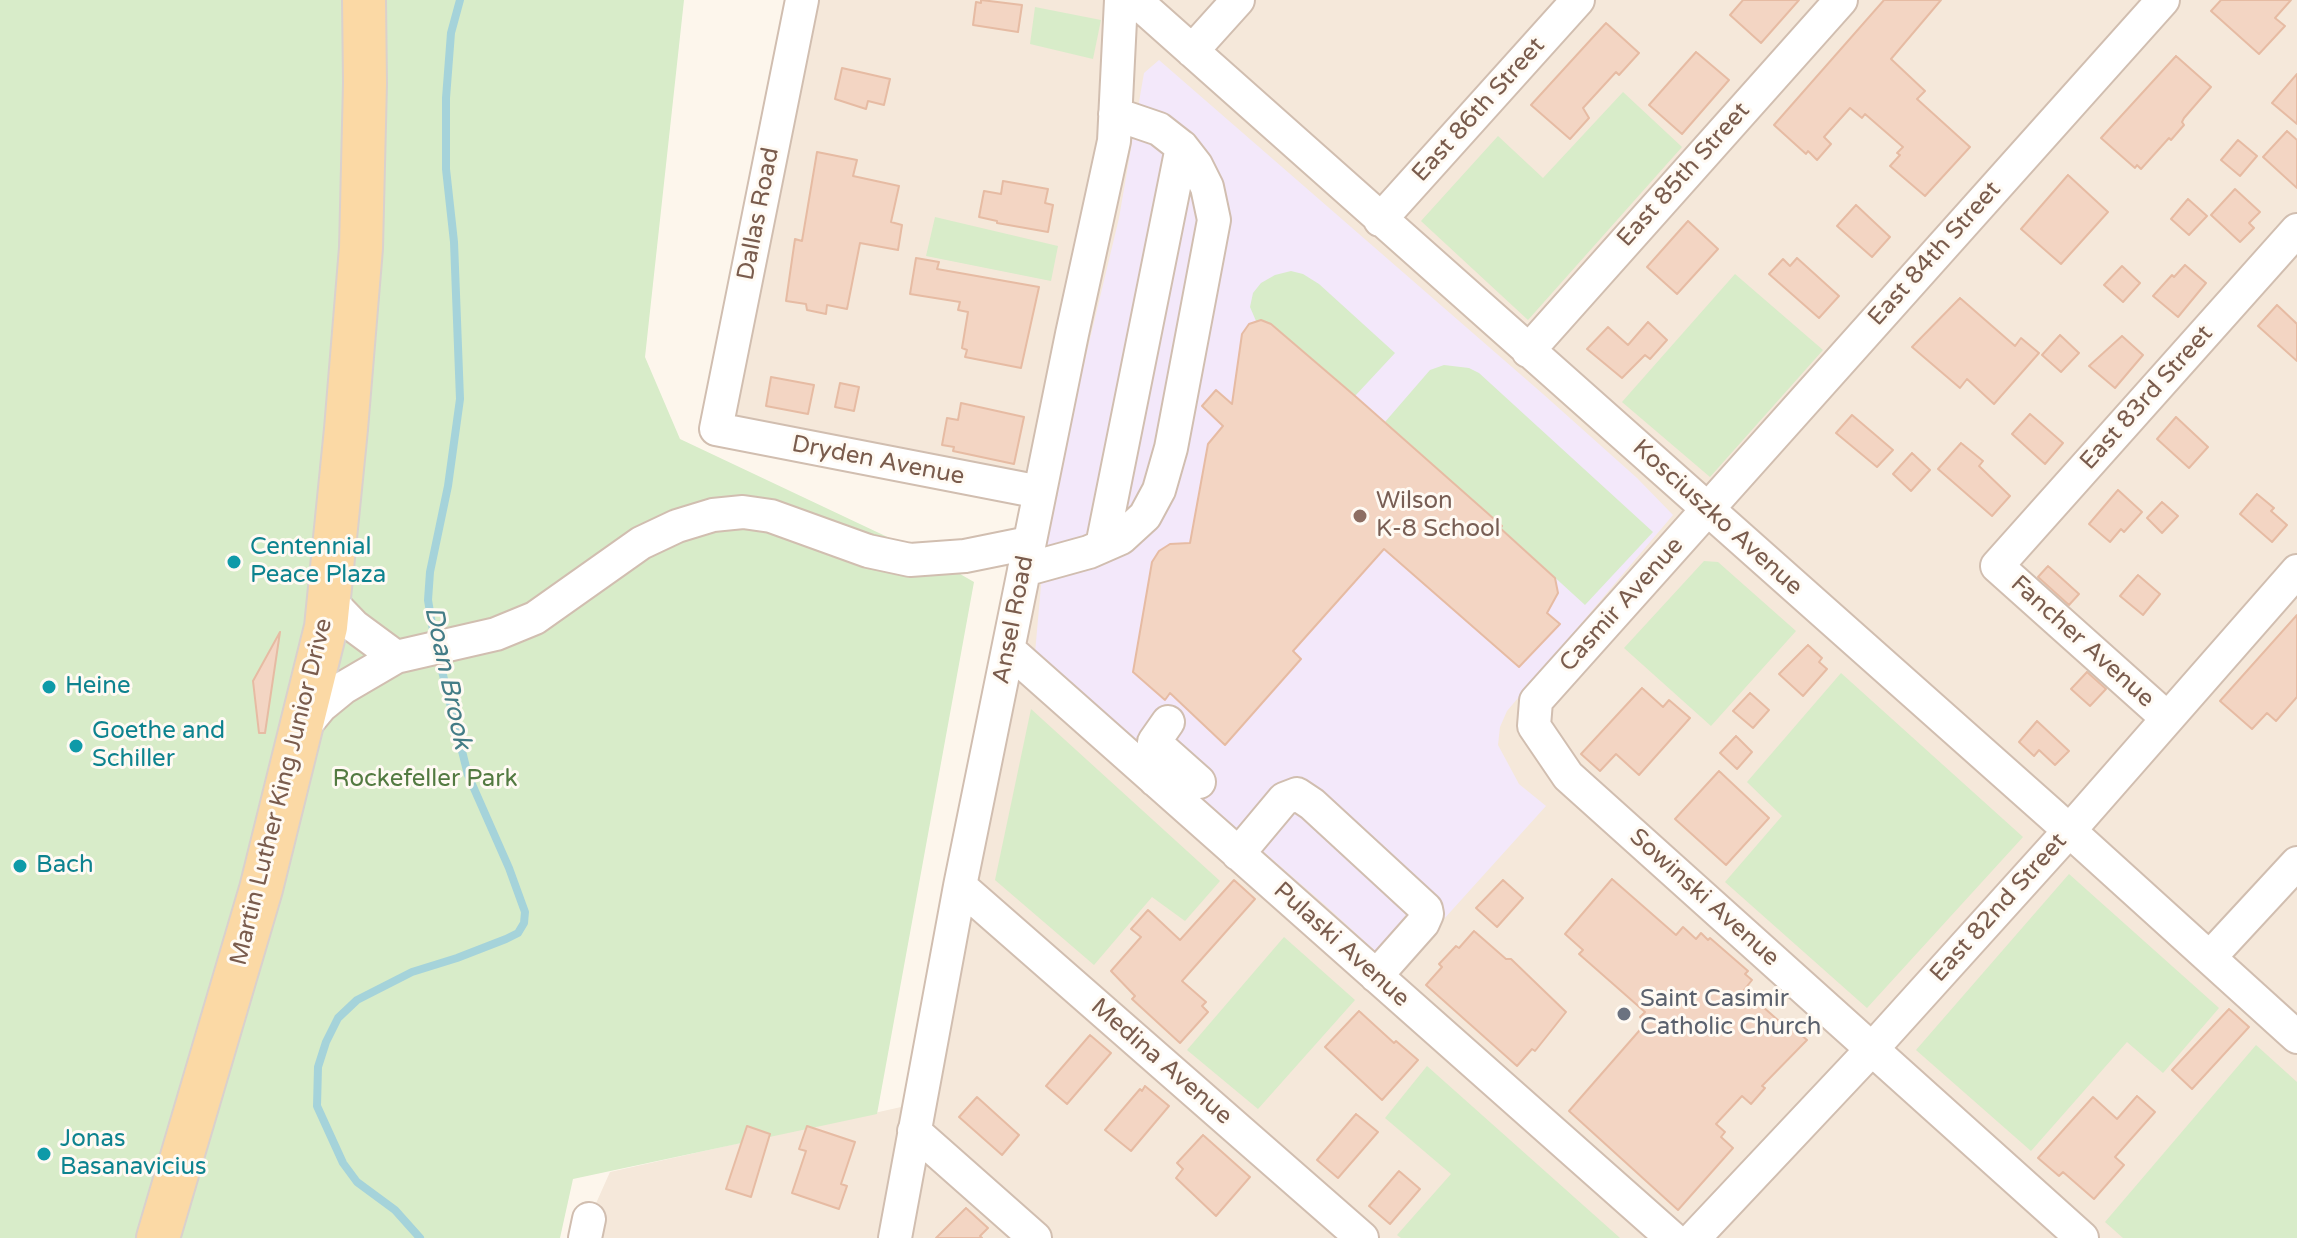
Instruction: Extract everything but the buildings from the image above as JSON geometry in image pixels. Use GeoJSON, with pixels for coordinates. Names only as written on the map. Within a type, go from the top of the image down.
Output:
{"type":"FeatureCollection","features":[{"type":"Feature","properties":{"kind":"main road","name":"Martin Luther King Junior Drive"},"geometry":{"type":"LineString","coordinates":[[158,1238],[261,889],[326,627],[361,248],[364,0]]}},
{"type":"Feature","properties":{"kind":"street","name":"Dallas Road"},"geometry":{"type":"LineString","coordinates":[[716,429],[802,0]]}},
{"type":"Feature","properties":{"kind":"street","name":"Ansel Road"},"geometry":{"type":"LineString","coordinates":[[895,1238],[960,886],[1114,141],[1121,0]]}},
{"type":"Feature","properties":{"kind":"street","name":"Kosciuszko Avenue"},"geometry":{"type":"LineString","coordinates":[[1135,0],[2297,1037]]}},
{"type":"Feature","properties":{"kind":"street"},"geometry":{"type":"LineString","coordinates":[[1192,51],[1238,0]]}},
{"type":"Feature","properties":{"kind":"street","name":"East 86th Street"},"geometry":{"type":"LineString","coordinates":[[1380,220],[1578,0]]}},
{"type":"Feature","properties":{"kind":"street","name":"East 85th Street"},"geometry":{"type":"LineString","coordinates":[[1528,351],[1841,0]]}},
{"type":"Feature","properties":{"kind":"street","name":"East 84th Street"},"geometry":{"type":"LineString","coordinates":[[1707,509],[2163,0]]}},
{"type":"Feature","properties":{"kind":"street"},"geometry":{"type":"LineString","coordinates":[[302,729],[321,706],[343,688],[406,654],[475,640],[535,618],[641,543],[677,526],[713,515],[743,512],[771,516],[868,551],[910,560],[1089,552],[1121,538],[1145,516],[1159,490],[1171,448],[1214,220],[1207,187],[1182,147],[1159,129],[1115,114]]}},
{"type":"Feature","properties":{"kind":"street"},"geometry":{"type":"LineString","coordinates":[[1102,546],[1182,147]]}},
{"type":"Feature","properties":{"kind":"street","name":"East 83rd Street"},"geometry":{"type":"LineString","coordinates":[[1997,566],[2297,230]]}},
{"type":"Feature","properties":{"kind":"street","name":"Dryden Avenue"},"geometry":{"type":"LineString","coordinates":[[716,429],[1040,492]]}},
{"type":"Feature","properties":{"kind":"street","name":"Casmir Avenue"},"geometry":{"type":"LineString","coordinates":[[1536,701],[1707,509]]}},
{"type":"Feature","properties":{"kind":"street","name":"Fancher Avenue"},"geometry":{"type":"LineString","coordinates":[[1997,566],[2167,718]]}},
{"type":"Feature","properties":{"kind":"street","name":"East 82nd Street"},"geometry":{"type":"LineString","coordinates":[[1694,1238],[1872,1049],[2297,571]]}},
{"type":"Feature","properties":{"kind":"street"},"geometry":{"type":"LineString","coordinates":[[329,600],[354,626],[406,654]]}},
{"type":"Feature","properties":{"kind":"street","name":"Pulaski Avenue"},"geometry":{"type":"LineString","coordinates":[[1010,651],[1163,769],[1238,854],[1672,1238]]}},
{"type":"Feature","properties":{"kind":"street","name":"Sowinski Avenue"},"geometry":{"type":"LineString","coordinates":[[1536,701],[1534,726],[1568,776],[2082,1238]]}},
{"type":"Feature","properties":{"kind":"street"},"geometry":{"type":"LineString","coordinates":[[1168,722],[1154,742],[1163,769],[1199,782]]}},
{"type":"Feature","properties":{"kind":"street"},"geometry":{"type":"LineString","coordinates":[[1238,854],[1284,799],[1297,794],[1312,804],[1426,909],[1423,923],[1376,976]]}},
{"type":"Feature","properties":{"kind":"street"},"geometry":{"type":"LineString","coordinates":[[2210,957],[2297,863]]}},
{"type":"Feature","properties":{"kind":"street","name":"Medina Avenue"},"geometry":{"type":"LineString","coordinates":[[960,886],[1362,1238]]}},
{"type":"Feature","properties":{"kind":"street"},"geometry":{"type":"LineString","coordinates":[[914,1131],[1035,1238]]}},
{"type":"Feature","properties":{"kind":"shaded area"},"geometry":{"type":"Polygon","coordinates":[[[802,0],[2297,0],[2297,1238],[585,1238],[589,1219],[610,1172],[919,1103],[1040,493],[716,429],[802,0]]]}},
{"type":"Feature","properties":{"kind":"shaded area","name":"Wilson K-8 School"},"geometry":{"type":"Polygon","coordinates":[[[1159,60],[1543,394],[1637,478],[1673,515],[1507,711],[1500,727],[1498,745],[1519,784],[1546,806],[1397,971],[1035,653],[1047,518],[1119,218],[1144,73],[1159,60]]]}},
{"type":"Feature","properties":{"kind":"green space","name":"Rockefeller Park"},"geometry":{"type":"Polygon","coordinates":[[[0,0],[684,0],[645,357],[680,439],[934,559],[974,582],[877,1114],[573,1179],[560,1238],[0,1238],[0,0]]]}},
{"type":"Feature","properties":{"kind":"green space"},"geometry":{"type":"Polygon","coordinates":[[[1035,7],[1101,20],[1093,59],[1030,44],[1035,7]]]}},
{"type":"Feature","properties":{"kind":"green space"},"geometry":{"type":"Polygon","coordinates":[[[1623,92],[1682,147],[1528,320],[1421,221],[1498,136],[1543,178],[1623,92]]]}},
{"type":"Feature","properties":{"kind":"green space"},"geometry":{"type":"Polygon","coordinates":[[[935,217],[1058,246],[1051,281],[926,256],[935,217]]]}},
{"type":"Feature","properties":{"kind":"green space"},"geometry":{"type":"Polygon","coordinates":[[[1291,271],[1319,284],[1395,353],[1355,396],[1271,324],[1256,321],[1250,307],[1253,293],[1261,283],[1291,271]]]}},
{"type":"Feature","properties":{"kind":"green space"},"geometry":{"type":"Polygon","coordinates":[[[1735,274],[1823,350],[1710,477],[1622,402],[1735,274]]]}},
{"type":"Feature","properties":{"kind":"green space"},"geometry":{"type":"Polygon","coordinates":[[[1444,365],[1469,368],[1479,373],[1653,532],[1585,605],[1385,422],[1430,370],[1444,365]]]}},
{"type":"Feature","properties":{"kind":"green space"},"geometry":{"type":"Polygon","coordinates":[[[1704,561],[1718,562],[1796,631],[1711,726],[1624,648],[1704,561]]]}},
{"type":"Feature","properties":{"kind":"green space"},"geometry":{"type":"Polygon","coordinates":[[[1841,673],[2023,837],[1867,1008],[1725,882],[1782,816],[1747,782],[1841,673]]]}},
{"type":"Feature","properties":{"kind":"green space"},"geometry":{"type":"Polygon","coordinates":[[[1031,709],[1220,881],[1185,921],[1152,897],[1094,965],[995,880],[1031,709]]]}},
{"type":"Feature","properties":{"kind":"green space"},"geometry":{"type":"Polygon","coordinates":[[[2069,874],[2219,1008],[2163,1073],[2127,1042],[2031,1151],[1916,1050],[2069,874]]]}},
{"type":"Feature","properties":{"kind":"green space"},"geometry":{"type":"Polygon","coordinates":[[[1284,937],[1355,1000],[1258,1109],[1187,1050],[1284,937]]]}},
{"type":"Feature","properties":{"kind":"green space"},"geometry":{"type":"Polygon","coordinates":[[[2256,1045],[2297,1082],[2297,1238],[2123,1238],[2105,1222],[2256,1045]]]}},
{"type":"Feature","properties":{"kind":"green space"},"geometry":{"type":"Polygon","coordinates":[[[1427,1066],[1620,1238],[1401,1238],[1397,1235],[1451,1174],[1385,1118],[1427,1066]]]}},
{"type":"Feature","properties":{"kind":"waterway","name":"Doan Brook"},"geometry":{"type":"LineString","coordinates":[[435,642],[428,600],[430,572],[448,486],[460,399],[454,242],[446,169],[446,98],[451,33],[460,0]]}},
{"type":"Feature","properties":{"kind":"waterway","name":"Doan Brook"},"geometry":{"type":"LineString","coordinates":[[420,1238],[395,1210],[357,1182],[343,1163],[317,1106],[318,1067],[338,1018],[357,1000],[412,972],[506,939],[518,933],[524,923],[525,912],[509,868],[468,775],[438,655]]}},
{"type":"Feature","properties":{"kind":"place","name":"Wilson K-8 School"},"geometry":{"type":"Point","coordinates":[1360,516]}},
{"type":"Feature","properties":{"kind":"place","name":"Centennial Peace Plaza"},"geometry":{"type":"Point","coordinates":[234,562]}},
{"type":"Feature","properties":{"kind":"place","name":"Heine"},"geometry":{"type":"Point","coordinates":[49,687]}},
{"type":"Feature","properties":{"kind":"place","name":"Goethe and Schiller"},"geometry":{"type":"Point","coordinates":[76,746]}},
{"type":"Feature","properties":{"kind":"place","name":"Bach"},"geometry":{"type":"Point","coordinates":[20,866]}},
{"type":"Feature","properties":{"kind":"place","name":"Saint Casimir Catholic Church"},"geometry":{"type":"Point","coordinates":[1624,1014]}},
{"type":"Feature","properties":{"kind":"place","name":"Jonas Basanavicius"},"geometry":{"type":"Point","coordinates":[44,1154]}}]}
